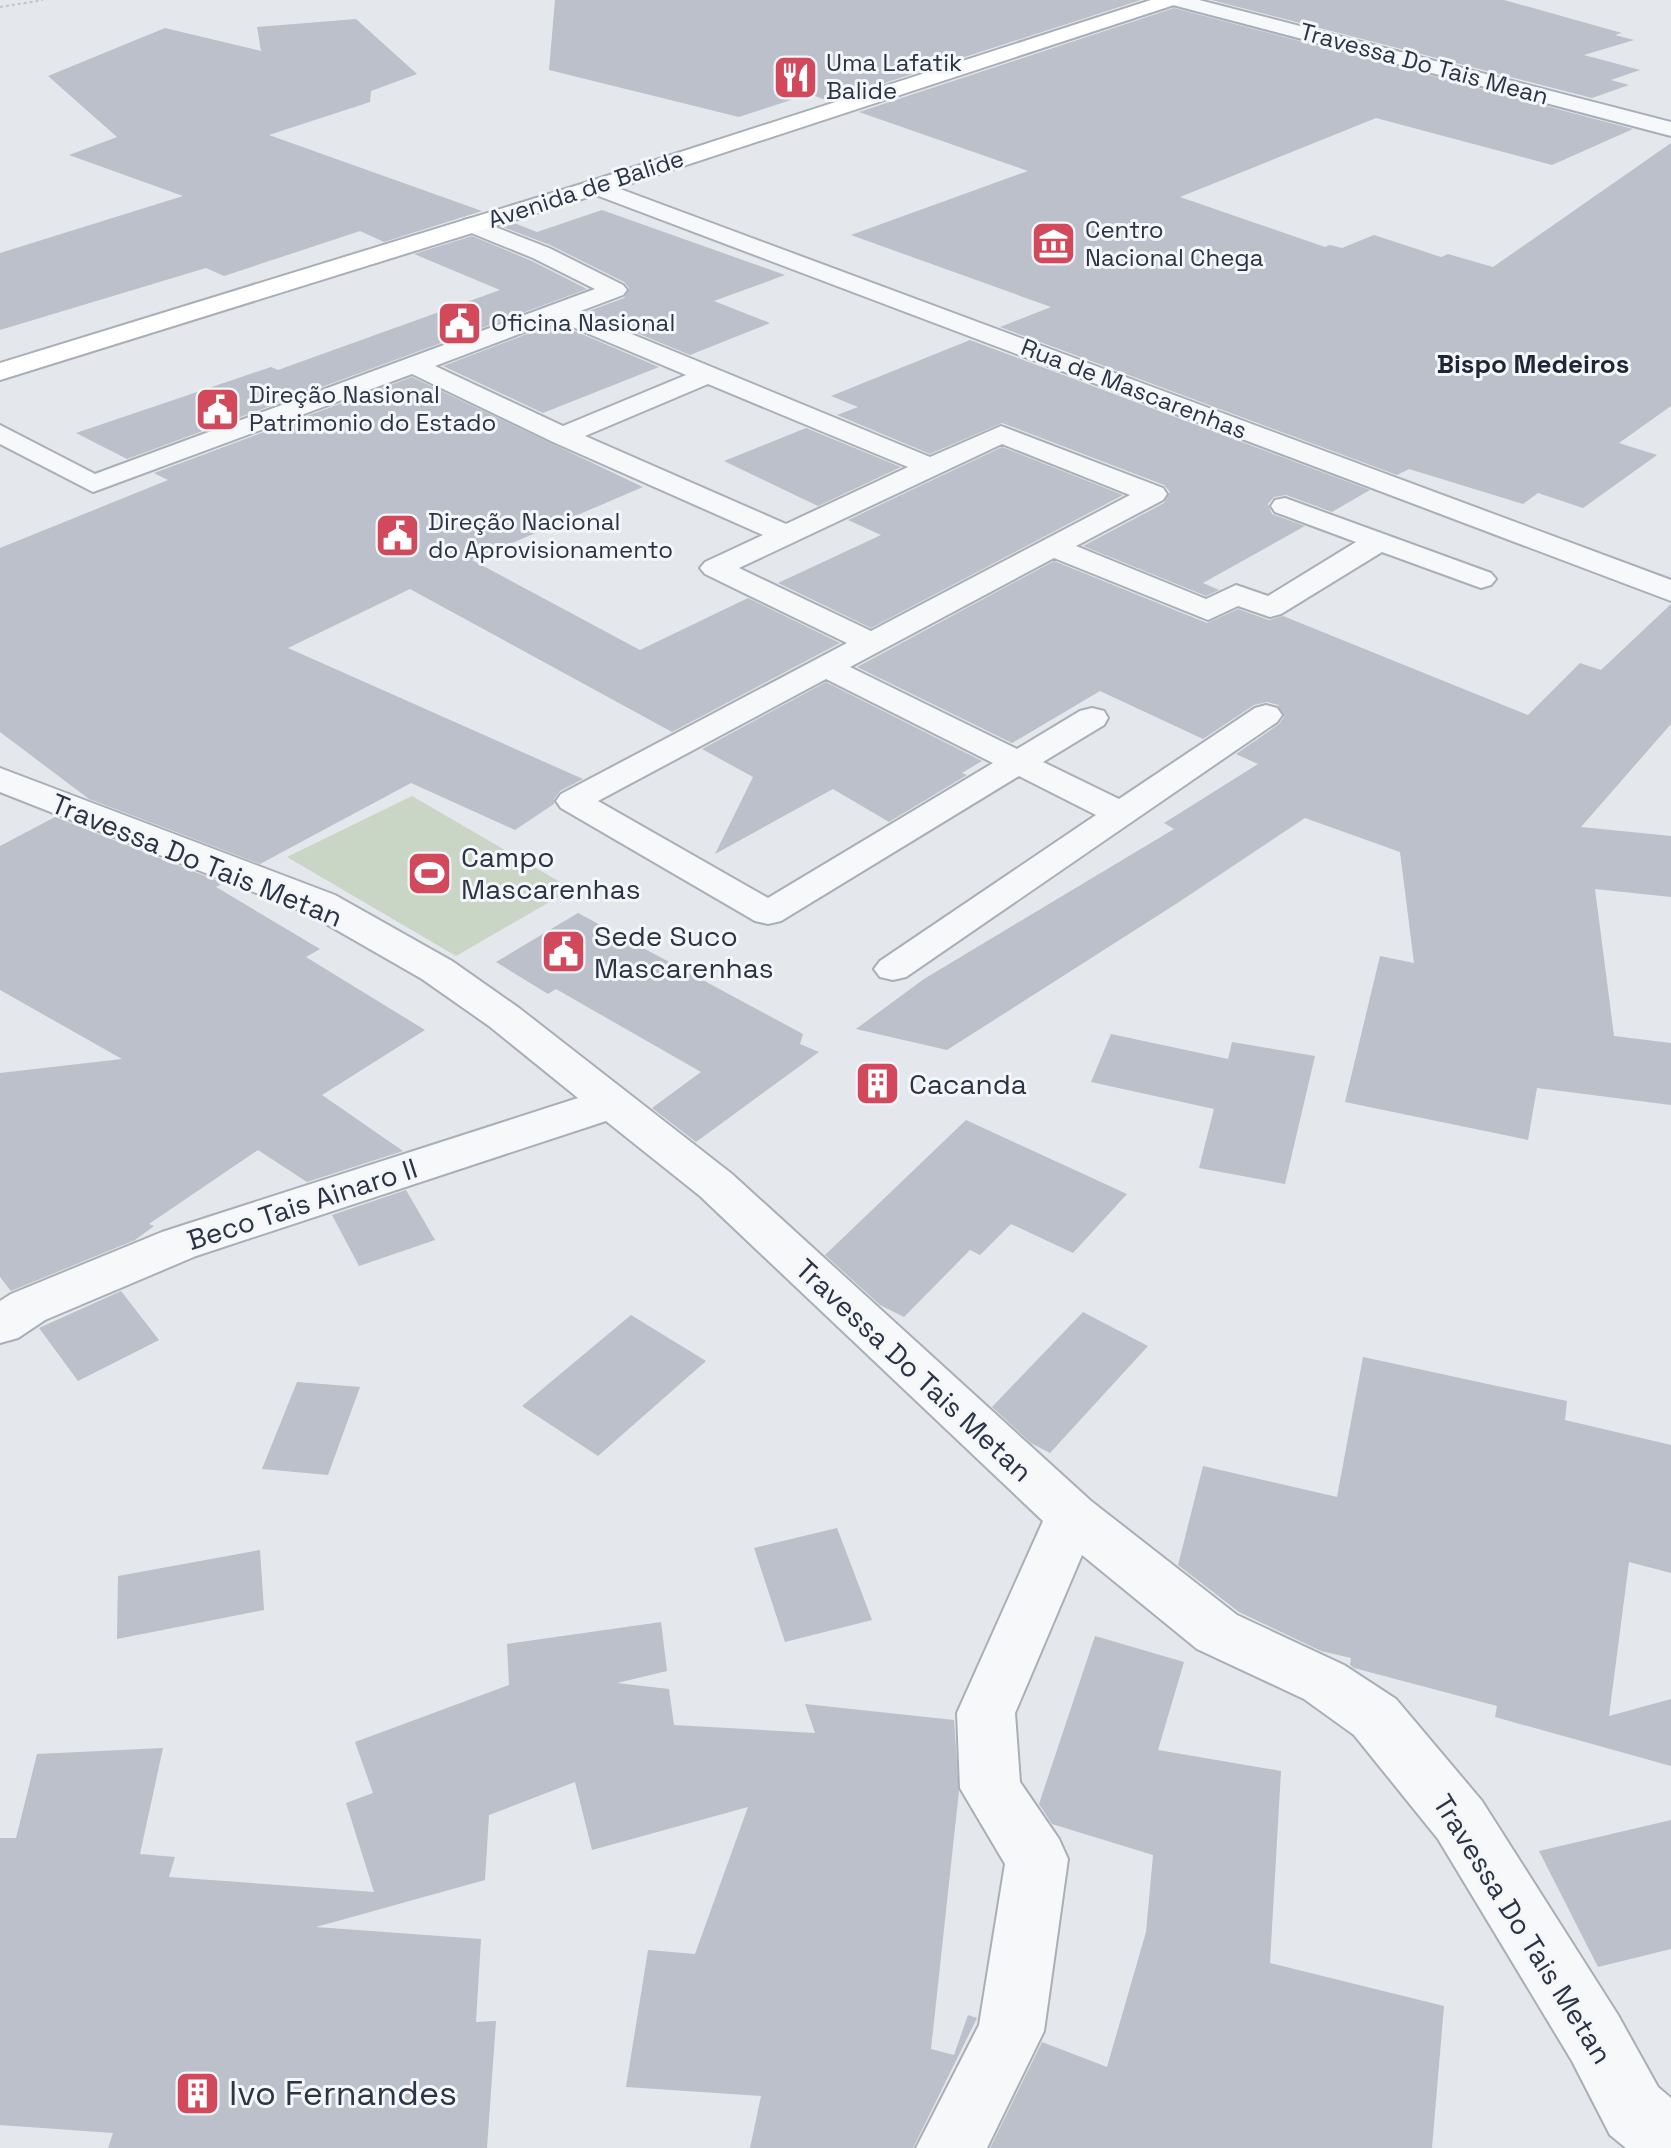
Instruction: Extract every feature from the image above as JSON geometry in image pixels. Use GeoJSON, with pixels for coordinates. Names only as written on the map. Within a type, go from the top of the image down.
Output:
{"type":"FeatureCollection","features":[{"type":"Feature","properties":{"kind":"main road","name":"Avenida de Balide"},"geometry":{"type":"LineString","coordinates":[[0,372],[596,187],[1170,0]]}},
{"type":"Feature","properties":{"kind":"street","name":"Travessa Do Tais Mean"},"geometry":{"type":"LineString","coordinates":[[1176,0],[1671,129]]}},
{"type":"Feature","properties":{"kind":"street","name":"Rua de Mascarenhas"},"geometry":{"type":"LineString","coordinates":[[596,187],[1671,591]]}},
{"type":"Feature","properties":{"kind":"street","name":"Travessa Do Tais Metan"},"geometry":{"type":"LineString","coordinates":[[0,779],[321,904],[437,970],[504,1017],[716,1185],[1072,1516],[1217,1632],[1324,1682],[1375,1717],[1460,1820],[1595,2038],[1634,2111],[1671,2141]]}},
{"type":"Feature","properties":{"kind":"street","name":"Beco Tais Ainaro II"},"geometry":{"type":"LineString","coordinates":[[0,1325],[28,1307],[179,1244],[612,1103]]}},
{"type":"Feature","properties":{"kind":"street"},"geometry":{"type":"LineString","coordinates":[[950,2148],[1011,2031],[1037,1859],[990,1788],[986,1713],[1072,1516]]}},
{"type":"Feature","properties":{"kind":"lane"},"geometry":{"type":"LineString","coordinates":[[0,433],[93,484],[615,290],[541,253],[472,225]]}},
{"type":"Feature","properties":{"kind":"lane"},"geometry":{"type":"LineString","coordinates":[[554,311],[930,467]]}},
{"type":"Feature","properties":{"kind":"lane"},"geometry":{"type":"LineString","coordinates":[[413,365],[562,436],[786,534]]}},
{"type":"Feature","properties":{"kind":"lane"},"geometry":{"type":"LineString","coordinates":[[562,436],[705,376]]}},
{"type":"Feature","properties":{"kind":"lane"},"geometry":{"type":"LineString","coordinates":[[871,643],[715,568],[1001,434],[1153,494],[573,801],[768,913],[1092,718]]}},
{"type":"Feature","properties":{"kind":"lane"},"geometry":{"type":"LineString","coordinates":[[1285,506],[1481,579]]}},
{"type":"Feature","properties":{"kind":"lane"},"geometry":{"type":"LineString","coordinates":[[1053,547],[1208,611],[1236,594],[1270,608],[1379,541]]}},
{"type":"Feature","properties":{"kind":"lane"},"geometry":{"type":"LineString","coordinates":[[826,667],[1122,814]]}},
{"type":"Feature","properties":{"kind":"lane"},"geometry":{"type":"LineString","coordinates":[[893,969],[1266,715]]}},
{"type":"Feature","properties":{"kind":"path"},"geometry":{"type":"LineString","coordinates":[[0,7],[43,0]]}},
{"type":"Feature","properties":{"kind":"green space","name":"Campo Mascarenhas"},"geometry":{"type":"Polygon","coordinates":[[[412,796],[572,889],[456,956],[287,857],[412,796]]]}},
{"type":"Feature","properties":{"kind":"building"},"geometry":{"type":"Polygon","coordinates":[[[555,0],[1141,0],[829,101],[809,94],[739,117],[549,70],[555,0]]]}},
{"type":"Feature","properties":{"kind":"building"},"geometry":{"type":"Polygon","coordinates":[[[1211,0],[1504,0],[1622,33],[1615,35],[1634,40],[1584,55],[1640,70],[1611,80],[1629,85],[1592,98],[1211,0]]]}},
{"type":"Feature","properties":{"kind":"building"},"geometry":{"type":"Polygon","coordinates":[[[1174,8],[1633,129],[1552,165],[1376,118],[1180,197],[1325,247],[1342,248],[1374,235],[1441,257],[1448,254],[1493,267],[1671,143],[1671,406],[1619,443],[1657,455],[1583,508],[1538,493],[1523,504],[1409,469],[1397,475],[1000,327],[1051,307],[851,235],[1028,171],[859,112],[1174,8]]]}},
{"type":"Feature","properties":{"kind":"building"},"geometry":{"type":"Polygon","coordinates":[[[356,19],[417,74],[371,91],[370,102],[269,135],[482,211],[384,242],[360,231],[224,276],[206,268],[0,330],[0,253],[183,196],[69,155],[117,137],[48,76],[165,28],[261,51],[257,27],[356,19]]]}},
{"type":"Feature","properties":{"kind":"building"},"geometry":{"type":"Polygon","coordinates":[[[602,210],[785,275],[714,301],[770,323],[690,355],[586,312],[624,298],[629,288],[624,282],[550,245],[503,227],[514,223],[537,232],[602,210]]]}},
{"type":"Feature","properties":{"kind":"building"},"geometry":{"type":"Polygon","coordinates":[[[472,236],[532,261],[587,289],[127,459],[76,433],[271,367],[278,370],[500,290],[414,254],[472,236]]]}},
{"type":"Feature","properties":{"kind":"building"},"geometry":{"type":"Polygon","coordinates":[[[556,323],[659,367],[543,413],[443,366],[556,323]]]}},
{"type":"Feature","properties":{"kind":"building"},"geometry":{"type":"Polygon","coordinates":[[[970,340],[1370,490],[1332,512],[1286,495],[1274,497],[1268,504],[1272,514],[1305,526],[1203,583],[1219,590],[1206,596],[1083,546],[1164,503],[1170,492],[1164,485],[1002,423],[930,454],[837,415],[858,407],[831,396],[970,340]]]}},
{"type":"Feature","properties":{"kind":"building"},"geometry":{"type":"Polygon","coordinates":[[[412,377],[643,487],[472,560],[640,650],[748,598],[840,643],[672,732],[410,589],[288,648],[583,779],[560,791],[554,804],[515,830],[411,783],[260,864],[89,799],[0,732],[0,548],[168,480],[154,473],[412,377]]]}},
{"type":"Feature","properties":{"kind":"building"},"geometry":{"type":"Polygon","coordinates":[[[806,428],[901,467],[818,506],[724,461],[806,428]]]}},
{"type":"Feature","properties":{"kind":"building"},"geometry":{"type":"Polygon","coordinates":[[[1002,447],[1123,495],[871,628],[778,583],[881,535],[848,520],[1002,447]]]}},
{"type":"Feature","properties":{"kind":"building"},"geometry":{"type":"Polygon","coordinates":[[[1054,561],[1207,623],[1238,609],[1269,620],[1283,616],[1528,715],[1580,663],[1601,670],[1671,604],[1671,724],[1581,827],[1671,836],[1671,897],[1595,889],[1614,1036],[1671,1043],[1671,1105],[1537,1088],[1528,1140],[1345,1102],[1380,956],[1414,963],[1400,852],[1305,818],[947,1050],[856,1029],[924,979],[1174,829],[1164,823],[1258,764],[1236,754],[1279,724],[1284,717],[1278,705],[1267,702],[1254,705],[1203,739],[1100,691],[1012,743],[857,667],[1054,561]]]}},
{"type":"Feature","properties":{"kind":"building"},"geometry":{"type":"Polygon","coordinates":[[[826,682],[982,761],[962,773],[967,775],[889,822],[833,789],[715,854],[753,777],[702,749],[826,682]]]}},
{"type":"Feature","properties":{"kind":"building"},"geometry":{"type":"Polygon","coordinates":[[[55,817],[223,883],[216,887],[320,949],[306,957],[425,1030],[322,1095],[403,1151],[307,1182],[258,1150],[149,1224],[154,1226],[135,1240],[11,1291],[0,1277],[0,1073],[122,1059],[0,990],[0,846],[55,817]]]}},
{"type":"Feature","properties":{"kind":"building"},"geometry":{"type":"Polygon","coordinates":[[[578,913],[803,1034],[800,1044],[819,1052],[696,1142],[652,1108],[701,1072],[556,989],[548,994],[496,962],[578,913]]]}},
{"type":"Feature","properties":{"kind":"building"},"geometry":{"type":"Polygon","coordinates":[[[1111,1034],[1228,1059],[1232,1042],[1315,1056],[1285,1184],[1199,1168],[1214,1109],[1091,1082],[1111,1034]]]}},
{"type":"Feature","properties":{"kind":"building"},"geometry":{"type":"Polygon","coordinates":[[[966,1120],[1127,1194],[1073,1253],[1011,1224],[980,1255],[970,1250],[904,1317],[880,1305],[825,1255],[966,1120]]]}},
{"type":"Feature","properties":{"kind":"building"},"geometry":{"type":"Polygon","coordinates":[[[406,1190],[435,1240],[359,1266],[332,1215],[406,1190]]]}},
{"type":"Feature","properties":{"kind":"building"},"geometry":{"type":"Polygon","coordinates":[[[121,1291],[159,1340],[78,1381],[39,1328],[121,1291]]]}},
{"type":"Feature","properties":{"kind":"building"},"geometry":{"type":"Polygon","coordinates":[[[1083,1312],[1148,1346],[1050,1453],[1031,1443],[992,1407],[1083,1312]]]}},
{"type":"Feature","properties":{"kind":"building"},"geometry":{"type":"Polygon","coordinates":[[[631,1315],[706,1361],[598,1456],[522,1406],[631,1315]]]}},
{"type":"Feature","properties":{"kind":"building"},"geometry":{"type":"Polygon","coordinates":[[[1363,1357],[1567,1401],[1565,1420],[1671,1445],[1671,1573],[1629,1562],[1609,1716],[1671,1699],[1671,1766],[1495,1717],[1497,1706],[1354,1668],[1350,1665],[1351,1658],[1321,1651],[1239,1612],[1178,1565],[1203,1466],[1337,1497],[1363,1357]]]}},
{"type":"Feature","properties":{"kind":"building"},"geometry":{"type":"Polygon","coordinates":[[[297,1382],[360,1387],[328,1475],[262,1469],[297,1382]]]}},
{"type":"Feature","properties":{"kind":"building"},"geometry":{"type":"Polygon","coordinates":[[[837,1528],[872,1620],[785,1642],[754,1548],[837,1528]]]}},
{"type":"Feature","properties":{"kind":"building"},"geometry":{"type":"Polygon","coordinates":[[[260,1550],[264,1610],[117,1639],[118,1576],[260,1550]]]}},
{"type":"Feature","properties":{"kind":"building"},"geometry":{"type":"Polygon","coordinates":[[[661,1622],[667,1671],[617,1683],[669,1689],[674,1725],[815,1733],[805,1704],[954,1720],[959,1791],[931,2049],[954,2055],[968,2015],[977,2018],[913,2148],[750,2148],[761,2096],[626,2087],[648,1950],[695,1954],[748,1807],[592,1850],[575,1782],[489,1815],[485,1880],[316,1927],[481,1939],[476,2022],[496,2021],[487,2148],[108,2148],[113,2133],[0,2125],[0,1838],[16,1838],[37,1754],[163,1748],[140,1854],[175,1857],[169,1877],[374,1892],[346,1803],[373,1793],[355,1742],[509,1685],[507,1644],[661,1622]]]}},
{"type":"Feature","properties":{"kind":"building"},"geometry":{"type":"Polygon","coordinates":[[[1095,1636],[1184,1662],[1158,1750],[1281,1771],[1270,1963],[1444,2006],[1432,2148],[990,2148],[1042,2042],[1107,2067],[1146,1932],[1153,1855],[1052,1824],[1039,1804],[1095,1636]]]}},
{"type":"Feature","properties":{"kind":"building"},"geometry":{"type":"Polygon","coordinates":[[[1671,1820],[1671,1949],[1598,1967],[1539,1851],[1671,1820]]]}},
{"type":"Feature","properties":{"kind":"place","name":"Uma Lafatik Balide"},"geometry":{"type":"Point","coordinates":[795,77]}},
{"type":"Feature","properties":{"kind":"place","name":"Centro Nacional Chega"},"geometry":{"type":"Point","coordinates":[1054,244]}},
{"type":"Feature","properties":{"kind":"place","name":"Oficina Nasional"},"geometry":{"type":"Point","coordinates":[460,323]}},
{"type":"Feature","properties":{"kind":"place","name":"Direção Nasional Patrimonio do Estado"},"geometry":{"type":"Point","coordinates":[218,409]}},
{"type":"Feature","properties":{"kind":"place","name":"Direção Nacional do Aprovisionamento"},"geometry":{"type":"Point","coordinates":[397,536]}},
{"type":"Feature","properties":{"kind":"place","name":"Campo Mascarenhas"},"geometry":{"type":"Point","coordinates":[430,873]}},
{"type":"Feature","properties":{"kind":"place","name":"Sede Suco Mascarenhas"},"geometry":{"type":"Point","coordinates":[563,952]}},
{"type":"Feature","properties":{"kind":"place","name":"Cacanda"},"geometry":{"type":"Point","coordinates":[878,1084]}},
{"type":"Feature","properties":{"kind":"place","name":"Ivo Fernandes"},"geometry":{"type":"Point","coordinates":[198,2093]}},
{"type":"Feature","properties":{"kind":"district","name":"Bispo Medeiros"},"geometry":{"type":"Point","coordinates":[1533,364]}}]}
